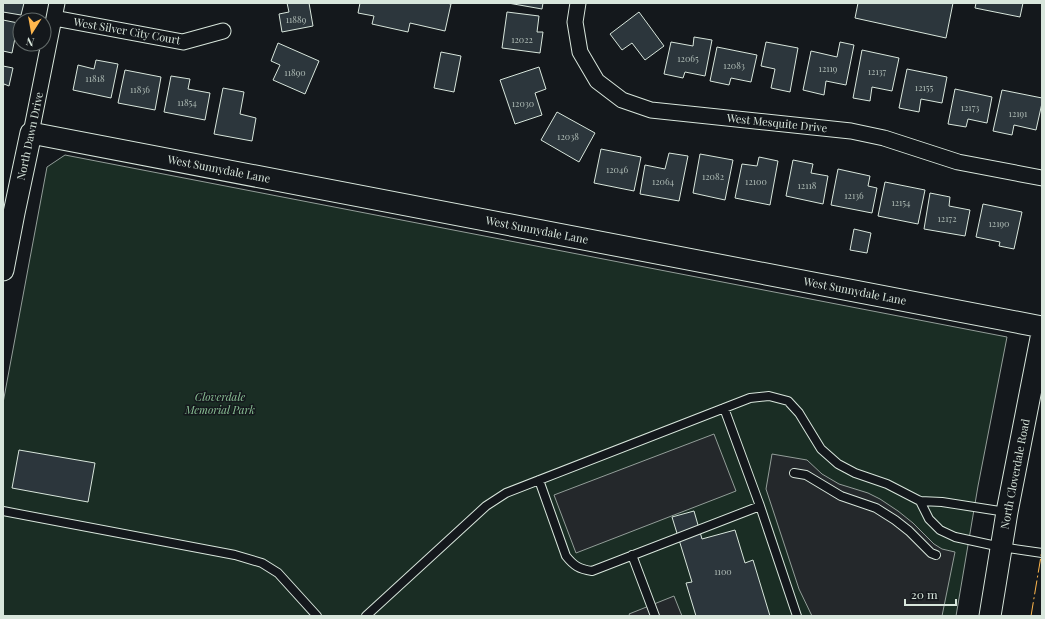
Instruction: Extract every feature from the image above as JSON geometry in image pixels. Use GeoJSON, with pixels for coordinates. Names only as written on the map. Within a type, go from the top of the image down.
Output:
{"type":"FeatureCollection","features":[{"type":"Feature","properties":{"kind":"street","name":"North Dawn Drive"},"geometry":{"type":"LineString","coordinates":[[3,270],[57,3]]}},
{"type":"Feature","properties":{"kind":"street","name":"West Mesquite Drive"},"geometry":{"type":"LineString","coordinates":[[578,3],[575,22],[580,52],[597,81],[622,100],[651,110],[851,131],[884,138],[958,162],[1042,178]]}},
{"type":"Feature","properties":{"kind":"street","name":"West Silver City Court"},"geometry":{"type":"LineString","coordinates":[[54,18],[183,42],[223,31]]}},
{"type":"Feature","properties":{"kind":"street","name":"West Sunnydale Lane"},"geometry":{"type":"LineString","coordinates":[[31,132],[1042,327]]}},
{"type":"Feature","properties":{"kind":"street","name":"North Cloverdale Road"},"geometry":{"type":"LineString","coordinates":[[990,616],[1007,512],[1042,333]]}},
{"type":"Feature","properties":{"kind":"lane"},"geometry":{"type":"LineString","coordinates":[[366,616],[486,506],[506,493],[750,398],[769,396],[788,402],[799,413],[821,449],[838,464],[855,473],[887,484],[920,502],[942,502],[1007,512]]}},
{"type":"Feature","properties":{"kind":"lane"},"geometry":{"type":"LineString","coordinates":[[724,408],[798,616]]}},
{"type":"Feature","properties":{"kind":"lane"},"geometry":{"type":"LineString","coordinates":[[794,473],[806,475],[841,496],[876,508],[909,531],[931,553],[936,555]]}},
{"type":"Feature","properties":{"kind":"lane"},"geometry":{"type":"LineString","coordinates":[[539,480],[566,556],[572,564],[582,569],[592,570],[760,506]]}},
{"type":"Feature","properties":{"kind":"lane"},"geometry":{"type":"LineString","coordinates":[[920,502],[929,519],[940,530],[955,538],[1042,553]]}},
{"type":"Feature","properties":{"kind":"lane"},"geometry":{"type":"LineString","coordinates":[[3,511],[234,555],[262,563],[278,573],[317,616]]}},
{"type":"Feature","properties":{"kind":"lane"},"geometry":{"type":"LineString","coordinates":[[632,555],[655,616]]}},
{"type":"Feature","properties":{"kind":"green space","name":"Cloverdale Memorial Park"},"geometry":{"type":"Polygon","coordinates":[[[65,155],[1007,337],[978,486],[956,616],[3,616],[3,403],[47,167],[65,155]]]}},
{"type":"Feature","properties":{"kind":"shaded area"},"geometry":{"type":"Polygon","coordinates":[[[714,434],[736,491],[576,553],[554,495],[714,434]]]}},
{"type":"Feature","properties":{"kind":"shaded area"},"geometry":{"type":"Polygon","coordinates":[[[772,454],[807,460],[822,474],[839,484],[868,493],[880,499],[913,523],[934,544],[942,549],[955,552],[942,616],[812,616],[799,589],[766,489],[772,454]]]}},
{"type":"Feature","properties":{"kind":"shaded area"},"geometry":{"type":"Polygon","coordinates":[[[674,596],[682,616],[630,616],[629,614],[674,596]]]}},
{"type":"Feature","properties":{"kind":"building"},"geometry":{"type":"Polygon","coordinates":[[[3,3],[24,3],[22,12],[12,12],[12,14],[3,12],[3,3]]]}},
{"type":"Feature","properties":{"kind":"building"},"geometry":{"type":"Polygon","coordinates":[[[287,3],[309,3],[313,26],[282,32],[279,14],[289,12],[287,3]]]}},
{"type":"Feature","properties":{"kind":"building"},"geometry":{"type":"Polygon","coordinates":[[[360,3],[451,4],[445,31],[410,23],[408,32],[372,24],[374,16],[358,13],[360,3]]]}},
{"type":"Feature","properties":{"kind":"building"},"geometry":{"type":"Polygon","coordinates":[[[508,3],[543,3],[542,9],[508,3]]]}},
{"type":"Feature","properties":{"kind":"building"},"geometry":{"type":"Polygon","coordinates":[[[858,3],[953,3],[946,38],[855,18],[858,3]]]}},
{"type":"Feature","properties":{"kind":"building"},"geometry":{"type":"Polygon","coordinates":[[[976,3],[1023,3],[1020,17],[975,8],[976,3]]]}},
{"type":"Feature","properties":{"kind":"building"},"geometry":{"type":"Polygon","coordinates":[[[507,12],[539,16],[537,32],[543,32],[540,53],[502,48],[507,12]]]}},
{"type":"Feature","properties":{"kind":"building"},"geometry":{"type":"Polygon","coordinates":[[[639,12],[664,46],[645,60],[632,43],[622,50],[610,34],[639,12]]]}},
{"type":"Feature","properties":{"kind":"building"},"geometry":{"type":"Polygon","coordinates":[[[3,20],[12,22],[12,52],[12,53],[3,51],[3,20]]]}},
{"type":"Feature","properties":{"kind":"building"},"geometry":{"type":"Polygon","coordinates":[[[694,37],[712,40],[705,76],[685,72],[683,78],[664,74],[671,42],[693,46],[694,37]]]}},
{"type":"Feature","properties":{"kind":"building"},"geometry":{"type":"Polygon","coordinates":[[[766,42],[798,48],[790,92],[771,88],[775,69],[761,66],[766,42]]]}},
{"type":"Feature","properties":{"kind":"building"},"geometry":{"type":"Polygon","coordinates":[[[840,42],[854,45],[846,85],[826,81],[824,95],[803,90],[811,51],[837,57],[840,42]]]}},
{"type":"Feature","properties":{"kind":"building"},"geometry":{"type":"Polygon","coordinates":[[[278,43],[319,61],[305,94],[273,80],[280,65],[271,61],[278,43]]]}},
{"type":"Feature","properties":{"kind":"building"},"geometry":{"type":"Polygon","coordinates":[[[717,47],[757,55],[751,82],[731,78],[729,85],[710,81],[717,47]]]}},
{"type":"Feature","properties":{"kind":"building"},"geometry":{"type":"Polygon","coordinates":[[[862,50],[899,58],[892,91],[872,87],[870,101],[853,98],[862,50]]]}},
{"type":"Feature","properties":{"kind":"building"},"geometry":{"type":"Polygon","coordinates":[[[441,52],[461,56],[454,92],[434,88],[441,52]]]}},
{"type":"Feature","properties":{"kind":"building"},"geometry":{"type":"Polygon","coordinates":[[[96,60],[118,64],[111,98],[73,90],[78,65],[94,69],[96,60]]]}},
{"type":"Feature","properties":{"kind":"building"},"geometry":{"type":"Polygon","coordinates":[[[3,66],[13,68],[9,86],[4,84],[3,88],[3,66]]]}},
{"type":"Feature","properties":{"kind":"building"},"geometry":{"type":"Polygon","coordinates":[[[539,67],[546,89],[535,93],[542,115],[515,124],[500,80],[539,67]]]}},
{"type":"Feature","properties":{"kind":"building"},"geometry":{"type":"Polygon","coordinates":[[[907,69],[947,77],[942,103],[921,99],[919,112],[899,108],[907,69]]]}},
{"type":"Feature","properties":{"kind":"building"},"geometry":{"type":"Polygon","coordinates":[[[125,70],[161,77],[155,110],[118,103],[125,70]]]}},
{"type":"Feature","properties":{"kind":"building"},"geometry":{"type":"Polygon","coordinates":[[[171,76],[190,79],[188,89],[210,93],[205,120],[164,112],[171,76]]]}},
{"type":"Feature","properties":{"kind":"building"},"geometry":{"type":"Polygon","coordinates":[[[223,88],[244,92],[240,114],[256,118],[252,141],[214,134],[223,88]]]}},
{"type":"Feature","properties":{"kind":"building"},"geometry":{"type":"Polygon","coordinates":[[[955,89],[992,97],[987,123],[968,119],[966,127],[948,124],[955,89]]]}},
{"type":"Feature","properties":{"kind":"building"},"geometry":{"type":"Polygon","coordinates":[[[1002,90],[1042,98],[1036,130],[1014,125],[1012,135],[993,131],[1002,90]]]}},
{"type":"Feature","properties":{"kind":"building"},"geometry":{"type":"Polygon","coordinates":[[[557,112],[595,133],[579,162],[541,140],[557,112]]]}},
{"type":"Feature","properties":{"kind":"building"},"geometry":{"type":"Polygon","coordinates":[[[601,149],[641,157],[634,191],[594,183],[601,149]]]}},
{"type":"Feature","properties":{"kind":"building"},"geometry":{"type":"Polygon","coordinates":[[[669,153],[688,156],[679,201],[640,194],[645,165],[665,169],[669,153]]]}},
{"type":"Feature","properties":{"kind":"building"},"geometry":{"type":"Polygon","coordinates":[[[700,154],[733,160],[725,200],[693,193],[700,154]]]}},
{"type":"Feature","properties":{"kind":"building"},"geometry":{"type":"Polygon","coordinates":[[[759,157],[778,161],[770,205],[735,198],[742,164],[757,166],[759,157]]]}},
{"type":"Feature","properties":{"kind":"building"},"geometry":{"type":"Polygon","coordinates":[[[793,160],[813,164],[811,173],[828,176],[823,204],[786,196],[793,160]]]}},
{"type":"Feature","properties":{"kind":"building"},"geometry":{"type":"Polygon","coordinates":[[[838,169],[870,176],[868,186],[877,188],[872,213],[831,205],[838,169]]]}},
{"type":"Feature","properties":{"kind":"building"},"geometry":{"type":"Polygon","coordinates":[[[885,182],[925,190],[918,224],[878,216],[885,182]]]}},
{"type":"Feature","properties":{"kind":"building"},"geometry":{"type":"Polygon","coordinates":[[[930,193],[950,197],[949,206],[970,210],[965,236],[924,229],[930,193]]]}},
{"type":"Feature","properties":{"kind":"building"},"geometry":{"type":"Polygon","coordinates":[[[983,204],[1022,212],[1014,249],[999,246],[1000,242],[976,237],[983,204]]]}},
{"type":"Feature","properties":{"kind":"building"},"geometry":{"type":"Polygon","coordinates":[[[854,229],[871,233],[867,253],[850,250],[854,229]]]}},
{"type":"Feature","properties":{"kind":"building"},"geometry":{"type":"Polygon","coordinates":[[[19,450],[95,463],[88,502],[12,488],[19,450]]]}},
{"type":"Feature","properties":{"kind":"building"},"geometry":{"type":"Polygon","coordinates":[[[694,511],[702,539],[735,530],[745,563],[753,560],[770,616],[696,616],[686,583],[692,582],[672,517],[694,511]]]}},
{"type":"Feature","properties":{"kind":"power"},"geometry":{"type":"LineString","coordinates":[[1031,616],[1042,550]]}}]}
